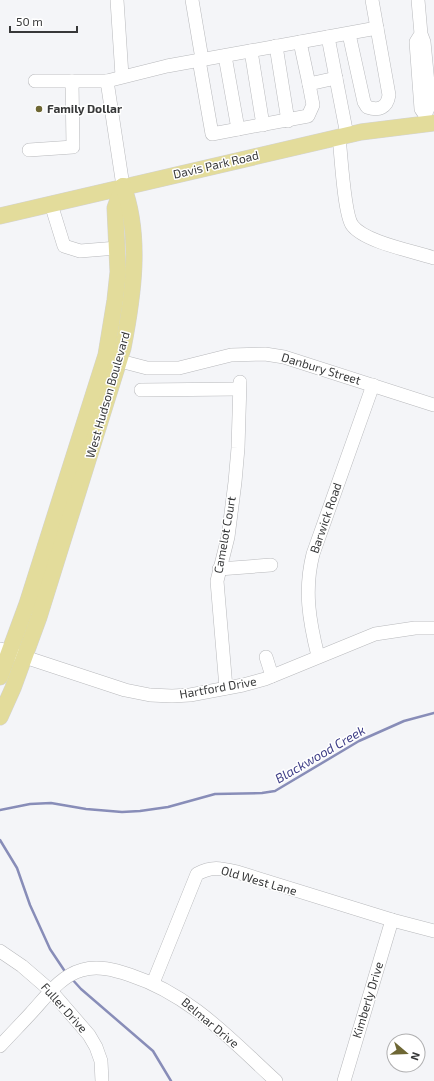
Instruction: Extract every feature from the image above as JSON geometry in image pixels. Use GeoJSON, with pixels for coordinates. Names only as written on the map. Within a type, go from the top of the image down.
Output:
{"type":"FeatureCollection","features":[{"type":"Feature","properties":{"kind":"main road","name":"Davis Park Road"},"geometry":{"type":"LineString","coordinates":[[0,216],[343,136],[429,121]]}},
{"type":"Feature","properties":{"kind":"main road","name":"West Hudson Boulevard"},"geometry":{"type":"LineString","coordinates":[[0,676],[5,651],[35,581],[102,369],[107,347],[116,287],[117,248],[115,208],[124,186]]}},
{"type":"Feature","properties":{"kind":"main road","name":"West Hudson Boulevard"},"geometry":{"type":"LineString","coordinates":[[0,717],[26,657],[120,361],[129,320],[133,266],[130,205],[124,186]]}},
{"type":"Feature","properties":{"kind":"street"},"geometry":{"type":"LineString","coordinates":[[118,0],[122,76]]}},
{"type":"Feature","properties":{"kind":"street"},"geometry":{"type":"LineString","coordinates":[[192,0],[212,134],[288,121],[308,116],[312,110],[309,84],[300,42]]}},
{"type":"Feature","properties":{"kind":"street"},"geometry":{"type":"LineString","coordinates":[[349,34],[364,102],[367,107],[378,110],[385,106],[388,102],[389,96],[372,0]]}},
{"type":"Feature","properties":{"kind":"street"},"geometry":{"type":"LineString","coordinates":[[418,0],[421,34],[416,42],[421,109],[429,121]]}},
{"type":"Feature","properties":{"kind":"street"},"geometry":{"type":"LineString","coordinates":[[35,81],[107,81],[122,76],[201,60],[376,28]]}},
{"type":"Feature","properties":{"kind":"street"},"geometry":{"type":"LineString","coordinates":[[328,37],[336,78],[343,136],[345,193],[352,225],[365,235],[434,258]]}},
{"type":"Feature","properties":{"kind":"street"},"geometry":{"type":"LineString","coordinates":[[276,46],[288,121]]}},
{"type":"Feature","properties":{"kind":"street"},"geometry":{"type":"LineString","coordinates":[[250,51],[263,125]]}},
{"type":"Feature","properties":{"kind":"street"},"geometry":{"type":"LineString","coordinates":[[226,56],[238,129]]}},
{"type":"Feature","properties":{"kind":"street"},"geometry":{"type":"LineString","coordinates":[[309,84],[336,78]]}},
{"type":"Feature","properties":{"kind":"street"},"geometry":{"type":"LineString","coordinates":[[107,81],[124,186]]}},
{"type":"Feature","properties":{"kind":"street"},"geometry":{"type":"LineString","coordinates":[[29,150],[73,147],[72,82]]}},
{"type":"Feature","properties":{"kind":"street"},"geometry":{"type":"LineString","coordinates":[[51,204],[64,246],[71,250],[117,248]]}},
{"type":"Feature","properties":{"kind":"street"},"geometry":{"type":"LineString","coordinates":[[116,287],[123,295],[121,321],[114,354],[114,358],[120,361]]}},
{"type":"Feature","properties":{"kind":"street","name":"Danbury Street"},"geometry":{"type":"LineString","coordinates":[[120,361],[147,368],[180,368],[231,355],[264,354],[284,357],[434,405]]}},
{"type":"Feature","properties":{"kind":"street","name":"Barwick Road"},"geometry":{"type":"LineString","coordinates":[[318,656],[312,632],[308,598],[309,571],[313,554],[373,385]]}},
{"type":"Feature","properties":{"kind":"street","name":"Camelot Court"},"geometry":{"type":"LineString","coordinates":[[141,390],[240,386],[234,482],[228,536],[218,569],[217,581],[226,688]]}},
{"type":"Feature","properties":{"kind":"street"},"geometry":{"type":"LineString","coordinates":[[218,569],[271,565]]}},
{"type":"Feature","properties":{"kind":"street","name":"Hartford Drive"},"geometry":{"type":"LineString","coordinates":[[5,651],[125,690],[150,695],[190,695],[243,685],[272,676],[375,634],[415,628],[434,628]]}},
{"type":"Feature","properties":{"kind":"street"},"geometry":{"type":"LineString","coordinates":[[266,657],[272,676]]}},
{"type":"Feature","properties":{"kind":"street","name":"Old West Lane"},"geometry":{"type":"LineString","coordinates":[[153,983],[196,874],[208,868],[222,868],[237,872],[392,920],[434,930]]}},
{"type":"Feature","properties":{"kind":"street","name":"Kimberly Drive"},"geometry":{"type":"LineString","coordinates":[[344,1081],[392,920]]}},
{"type":"Feature","properties":{"kind":"street","name":"Fuller Drive"},"geometry":{"type":"LineString","coordinates":[[0,951],[22,966],[51,990],[80,1024],[96,1048],[101,1062],[102,1081]]}},
{"type":"Feature","properties":{"kind":"street","name":"Belmar Drive"},"geometry":{"type":"LineString","coordinates":[[0,1046],[51,990],[65,979],[82,970],[116,970],[153,983],[187,1002],[205,1016],[276,1081]]}},
{"type":"Feature","properties":{"kind":"waterway","name":"Blackwood Creek"},"geometry":{"type":"LineString","coordinates":[[0,810],[30,804],[51,803],[86,809],[122,812],[140,811],[168,807],[215,794],[262,793],[275,791],[359,741],[404,721],[434,713]]}},
{"type":"Feature","properties":{"kind":"waterway"},"geometry":{"type":"LineString","coordinates":[[0,840],[17,868],[30,905],[50,949],[66,973]]}},
{"type":"Feature","properties":{"kind":"waterway"},"geometry":{"type":"LineString","coordinates":[[71,978],[81,989],[153,1051],[171,1081]]}},
{"type":"Feature","properties":{"kind":"place","name":"Family Dollar"},"geometry":{"type":"Point","coordinates":[39,109]}}]}
